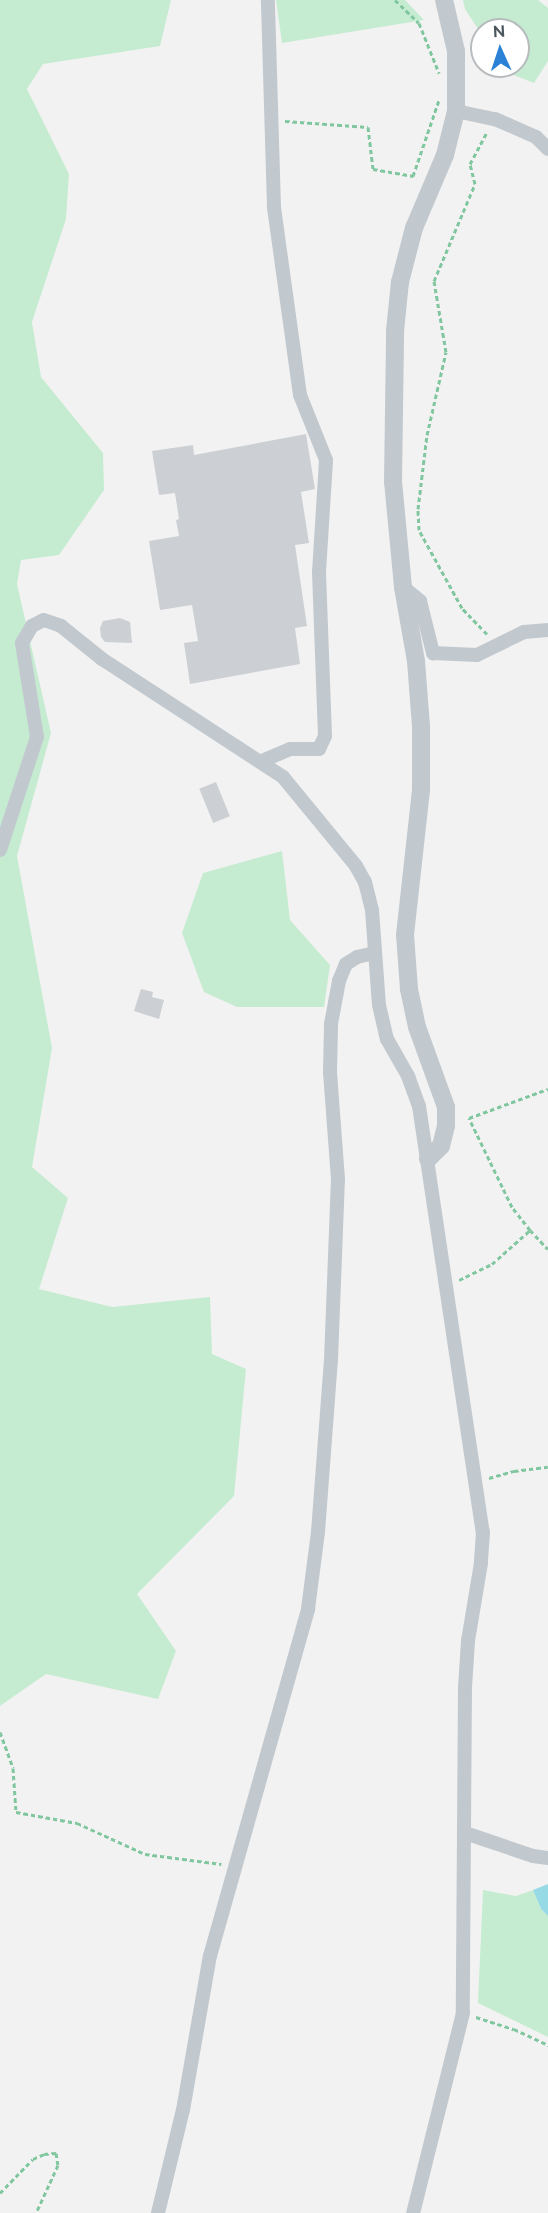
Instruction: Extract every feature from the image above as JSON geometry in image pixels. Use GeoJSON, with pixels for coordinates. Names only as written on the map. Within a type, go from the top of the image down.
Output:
{"type":"FeatureCollection","features":[{"type":"Feature","properties":{"kind":"street"},"geometry":{"type":"LineString","coordinates":[[262,761],[290,749],[319,749],[325,736],[319,572],[326,460],[300,395],[274,207],[268,0]]}},
{"type":"Feature","properties":{"kind":"street"},"geometry":{"type":"LineString","coordinates":[[428,1159],[441,1146],[446,1126],[446,1107],[417,1027],[409,989],[405,935],[421,790],[421,726],[416,661],[403,587],[393,482],[395,331],[400,282],[414,228],[445,155],[456,111],[458,84],[456,51],[444,0]]}},
{"type":"Feature","properties":{"kind":"street"},"geometry":{"type":"LineString","coordinates":[[456,111],[495,118],[536,137],[548,149]]}},
{"type":"Feature","properties":{"kind":"street"},"geometry":{"type":"LineString","coordinates":[[403,587],[420,601],[433,653],[477,655],[524,632],[548,630]]}},
{"type":"Feature","properties":{"kind":"street"},"geometry":{"type":"LineString","coordinates":[[0,850],[38,737],[22,643],[32,626],[44,620],[61,627],[102,659],[262,761],[283,777],[356,866],[365,882],[372,910],[379,1005],[387,1039],[408,1076],[419,1106],[444,1288],[483,1532],[481,1563],[468,1641],[463,2013],[413,2213]]}},
{"type":"Feature","properties":{"kind":"street"},"geometry":{"type":"LineString","coordinates":[[158,2213],[183,2110],[210,1956],[308,1609],[316,1550],[331,1360],[338,1179],[330,1073],[330,1024],[339,981],[346,964],[357,957],[375,953]]}},
{"type":"Feature","properties":{"kind":"street"},"geometry":{"type":"LineString","coordinates":[[465,1833],[533,1856],[548,1858]]}},
{"type":"Feature","properties":{"kind":"path"},"geometry":{"type":"LineString","coordinates":[[272,120],[368,127],[373,169],[413,176],[438,101],[458,84],[441,77],[419,23],[394,0]]}},
{"type":"Feature","properties":{"kind":"path"},"geometry":{"type":"LineString","coordinates":[[495,118],[470,164],[475,184],[434,281],[446,352],[427,435],[418,509],[419,530],[462,608],[496,644]]}},
{"type":"Feature","properties":{"kind":"path"},"geometry":{"type":"LineString","coordinates":[[548,1089],[469,1118],[512,1207],[548,1249]]}},
{"type":"Feature","properties":{"kind":"path"},"geometry":{"type":"LineString","coordinates":[[444,1288],[492,1264],[530,1230]]}},
{"type":"Feature","properties":{"kind":"path"},"geometry":{"type":"LineString","coordinates":[[475,1482],[514,1471],[548,1467]]}},
{"type":"Feature","properties":{"kind":"path"},"geometry":{"type":"LineString","coordinates":[[0,1732],[13,1768],[16,1812],[77,1823],[145,1854],[235,1865]]}},
{"type":"Feature","properties":{"kind":"path"},"geometry":{"type":"LineString","coordinates":[[463,2013],[514,2029],[548,2045]]}},
{"type":"Feature","properties":{"kind":"path"},"geometry":{"type":"LineString","coordinates":[[0,2193],[33,2159],[44,2154],[56,2153],[58,2165],[36,2213]]}},
{"type":"Feature","properties":{"kind":"green space"},"geometry":{"type":"Polygon","coordinates":[[[0,0],[171,0],[160,46],[43,64],[27,89],[69,174],[66,219],[32,322],[41,377],[103,453],[104,490],[59,555],[21,560],[17,584],[51,733],[17,856],[52,1048],[32,1167],[68,1198],[39,1289],[112,1307],[210,1297],[212,1354],[246,1369],[234,1496],[137,1594],[176,1651],[158,1699],[46,1674],[0,1706],[0,0]]]}},
{"type":"Feature","properties":{"kind":"green space"},"geometry":{"type":"Polygon","coordinates":[[[276,0],[405,0],[424,20],[282,43],[276,0]]]}},
{"type":"Feature","properties":{"kind":"green space"},"geometry":{"type":"Polygon","coordinates":[[[463,0],[538,0],[548,8],[548,61],[534,83],[521,78],[530,78],[530,18],[471,18],[463,0]]]}},
{"type":"Feature","properties":{"kind":"green space"},"geometry":{"type":"Polygon","coordinates":[[[282,851],[290,920],[330,965],[324,1007],[237,1007],[204,992],[182,933],[203,873],[282,851]]]}},
{"type":"Feature","properties":{"kind":"green space"},"geometry":{"type":"Polygon","coordinates":[[[483,1890],[516,1896],[533,1890],[541,1909],[548,1916],[548,2037],[478,2003],[483,1890]]]}},
{"type":"Feature","properties":{"kind":"water"},"geometry":{"type":"Polygon","coordinates":[[[548,1884],[548,1916],[541,1909],[533,1890],[548,1884]]]}},
{"type":"Feature","properties":{"kind":"building"},"geometry":{"type":"Polygon","coordinates":[[[306,434],[315,489],[301,492],[309,543],[295,545],[307,626],[295,628],[300,664],[190,684],[184,643],[198,641],[192,605],[160,610],[149,541],[179,536],[176,520],[179,519],[175,493],[159,495],[152,451],[193,445],[194,455],[306,434]]]}},
{"type":"Feature","properties":{"kind":"building"},"geometry":{"type":"Polygon","coordinates":[[[120,618],[130,622],[132,643],[105,642],[101,637],[100,628],[103,621],[120,618]]]}},
{"type":"Feature","properties":{"kind":"building"},"geometry":{"type":"Polygon","coordinates":[[[216,782],[230,816],[213,823],[199,789],[216,782]]]}},
{"type":"Feature","properties":{"kind":"building"},"geometry":{"type":"Polygon","coordinates":[[[141,989],[153,992],[152,997],[164,1000],[159,1019],[134,1011],[141,989]]]}}]}
